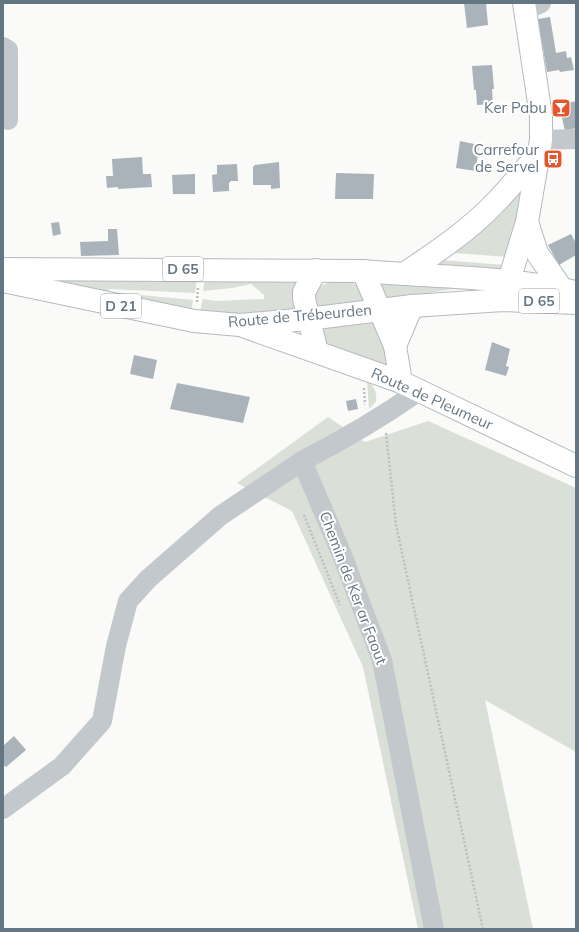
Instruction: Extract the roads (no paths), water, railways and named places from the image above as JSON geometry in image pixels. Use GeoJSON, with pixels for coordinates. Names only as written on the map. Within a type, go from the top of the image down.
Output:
{"type":"FeatureCollection","features":[{"type":"Feature","properties":{"kind":"main road"},"geometry":{"type":"LineString","coordinates":[[505,291],[526,222],[540,147],[542,116],[530,5]]}},
{"type":"Feature","properties":{"kind":"main road"},"geometry":{"type":"LineString","coordinates":[[404,274],[442,250],[494,204],[540,147]]}},
{"type":"Feature","properties":{"kind":"main road"},"geometry":{"type":"LineString","coordinates":[[526,222],[537,253],[572,295]]}},
{"type":"Feature","properties":{"kind":"main road","name":"Route de Trébeurden"},"geometry":{"type":"LineString","coordinates":[[3,269],[363,271],[444,275],[505,291],[572,295]]}},
{"type":"Feature","properties":{"kind":"main road"},"geometry":{"type":"LineString","coordinates":[[316,270],[304,292],[304,299],[316,352]]}},
{"type":"Feature","properties":{"kind":"main road"},"geometry":{"type":"LineString","coordinates":[[363,271],[395,346],[410,386]]}},
{"type":"Feature","properties":{"kind":"main road","name":"Route de Trébeurden"},"geometry":{"type":"LineString","coordinates":[[3,281],[194,321],[240,325],[412,306],[505,291]]}},
{"type":"Feature","properties":{"kind":"main road"},"geometry":{"type":"LineString","coordinates":[[395,346],[412,306]]}},
{"type":"Feature","properties":{"kind":"main road","name":"Route de Pleumeur"},"geometry":{"type":"LineString","coordinates":[[240,325],[410,386],[576,466]]}},
{"type":"Feature","properties":{"kind":"street"},"geometry":{"type":"LineString","coordinates":[[3,47],[8,50],[8,120]]}},
{"type":"Feature","properties":{"kind":"street"},"geometry":{"type":"LineString","coordinates":[[540,147],[576,139]]}},
{"type":"Feature","properties":{"kind":"street"},"geometry":{"type":"LineString","coordinates":[[3,809],[62,766],[102,721],[116,646],[128,601],[148,579],[220,516],[302,461],[338,443],[384,415],[410,386]]}},
{"type":"Feature","properties":{"kind":"street","name":"Chemin de Ker ar Faout"},"geometry":{"type":"LineString","coordinates":[[302,461],[342,555],[382,660],[434,929]]}},
{"type":"Feature","properties":{"kind":"place","name":"Ker Pabu"},"geometry":{"type":"Point","coordinates":[561,108]}},
{"type":"Feature","properties":{"kind":"place","name":"Carrefour de Servel"},"geometry":{"type":"Point","coordinates":[553,159]}}]}
